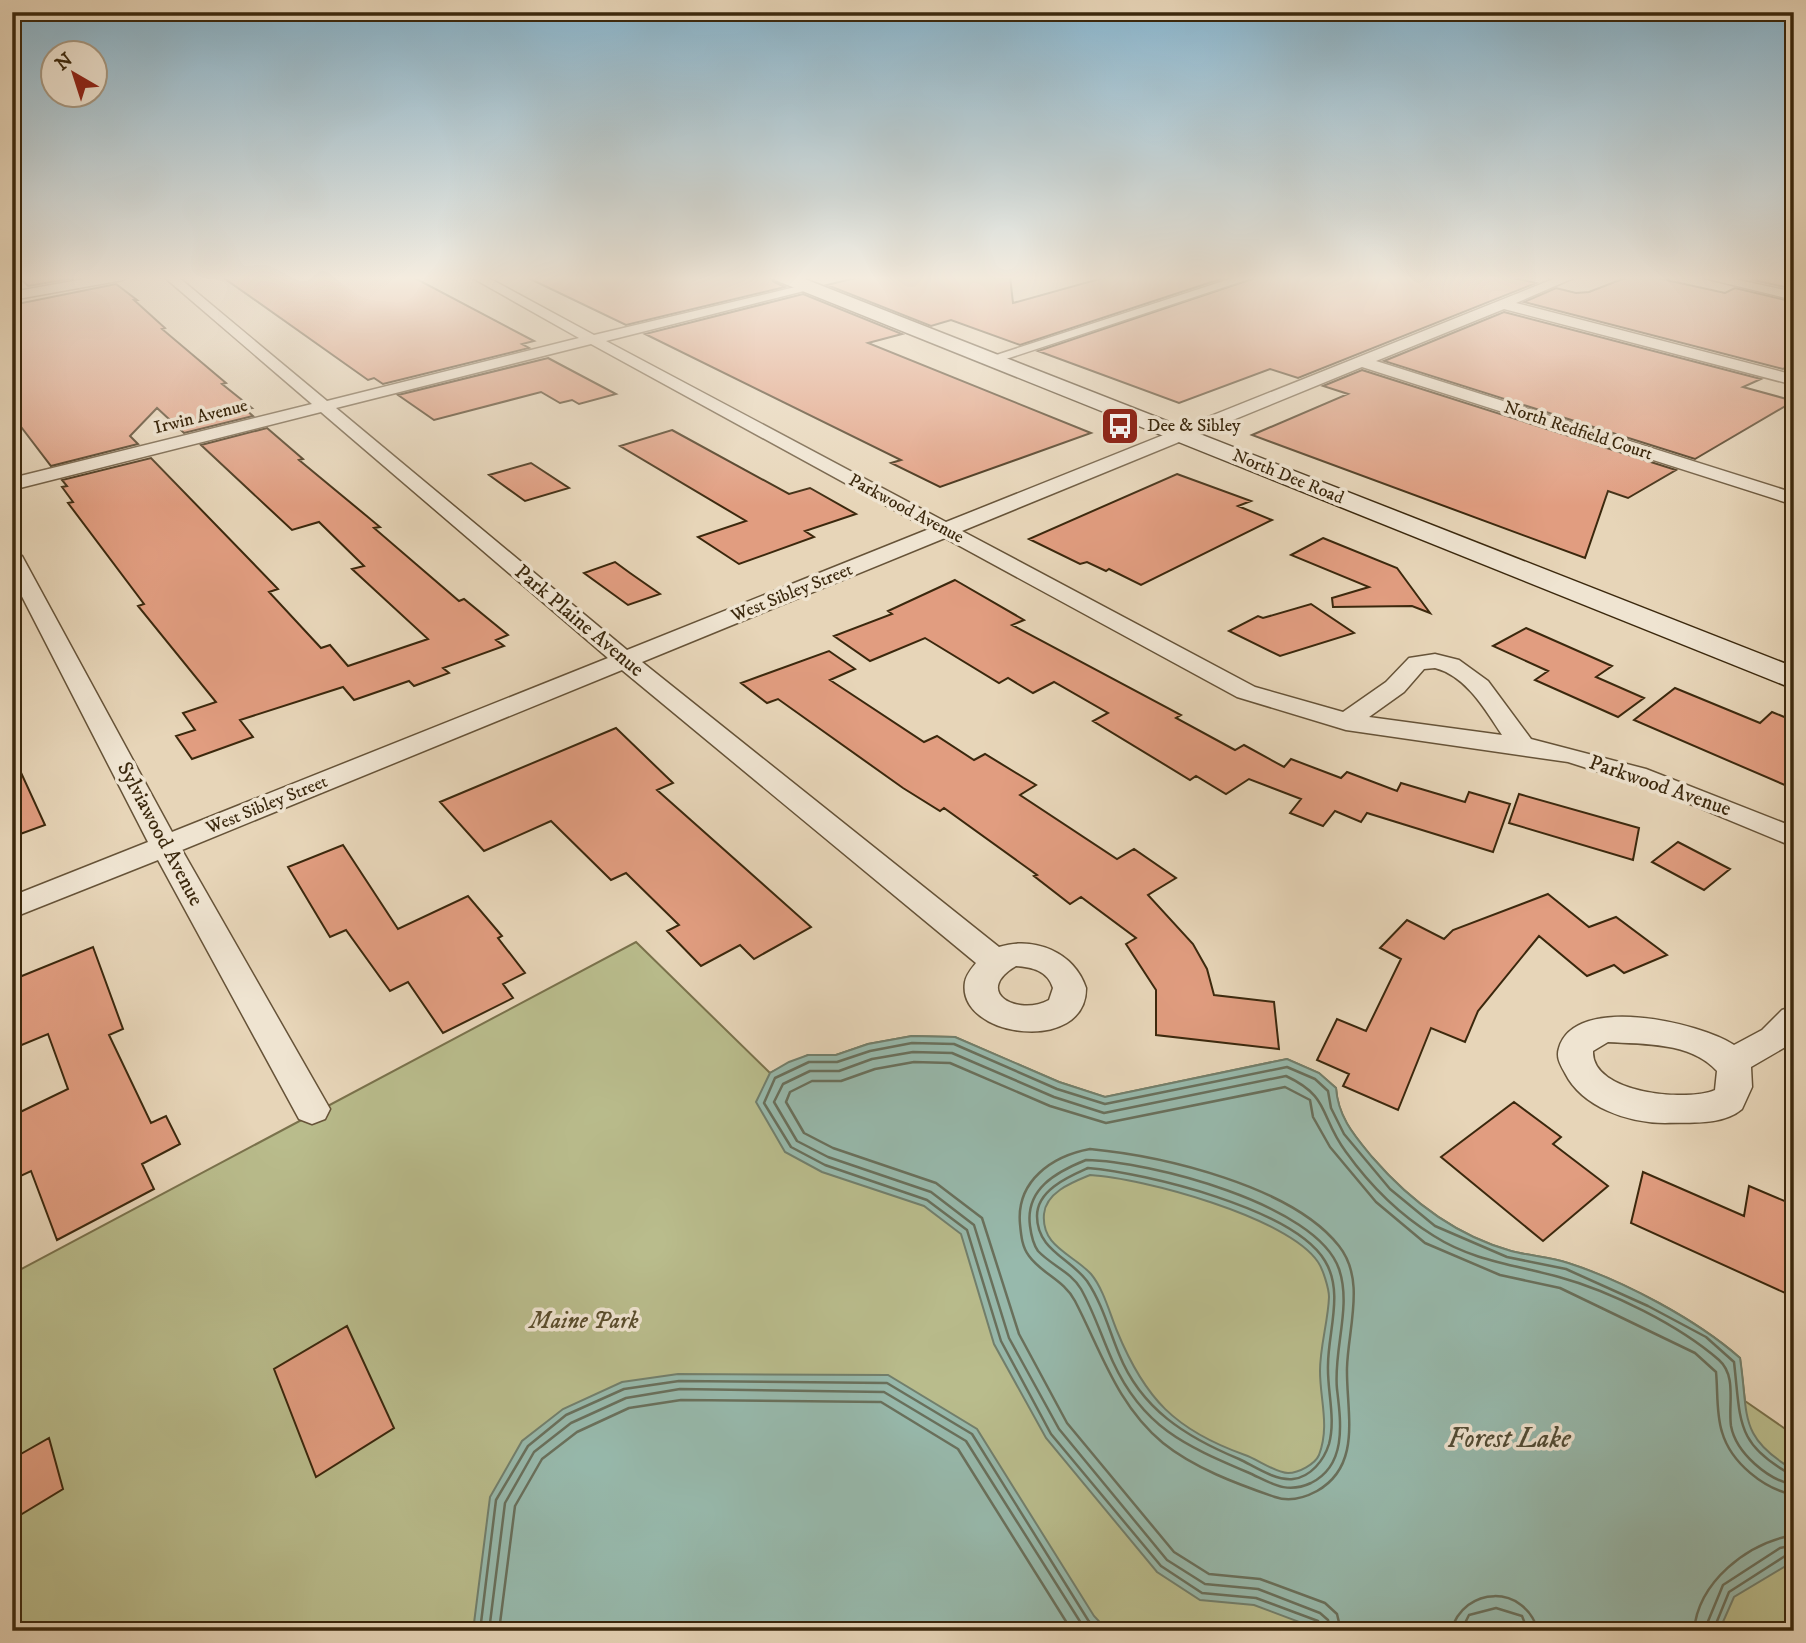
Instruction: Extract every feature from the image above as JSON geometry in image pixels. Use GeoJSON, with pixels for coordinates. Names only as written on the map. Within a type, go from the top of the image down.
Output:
{"type":"FeatureCollection","features":[{"type":"Feature","properties":{"kind":"main road","name":"North Dee Road"},"geometry":{"type":"LineString","coordinates":[[976,353],[1794,679]]}},
{"type":"Feature","properties":{"kind":"street","name":"Park Plaine Avenue"},"geometry":{"type":"LineString","coordinates":[[260,353],[625,660],[995,961]]}},
{"type":"Feature","properties":{"kind":"street","name":"Irwin Avenue"},"geometry":{"type":"LineString","coordinates":[[12,484],[541,353]]}},
{"type":"Feature","properties":{"kind":"street","name":"Parkwood Avenue"},"geometry":{"type":"LineString","coordinates":[[615,353],[1246,692],[1273,703],[1346,722],[1523,746],[1634,772],[1701,796],[1794,838]]}},
{"type":"Feature","properties":{"kind":"street"},"geometry":{"type":"LineString","coordinates":[[992,359],[1012,353]]}},
{"type":"Feature","properties":{"kind":"street","name":"West Sibley Street"},"geometry":{"type":"LineString","coordinates":[[12,908],[1385,353]]}},
{"type":"Feature","properties":{"kind":"street"},"geometry":{"type":"LineString","coordinates":[[1689,353],[1794,380]]}},
{"type":"Feature","properties":{"kind":"street","name":"North Redfield Court"},"geometry":{"type":"LineString","coordinates":[[1363,362],[1794,499]]}},
{"type":"Feature","properties":{"kind":"street","name":"Sylviawood Avenue"},"geometry":{"type":"LineString","coordinates":[[12,556],[165,846],[312,1109]]}},
{"type":"Feature","properties":{"kind":"street"},"geometry":{"type":"LineString","coordinates":[[1346,722],[1395,687],[1417,663],[1440,660],[1462,670],[1492,702],[1523,746]]}},
{"type":"Feature","properties":{"kind":"street"},"geometry":{"type":"LineString","coordinates":[[1732,1060],[1768,1043],[1787,1029],[1794,1019]]}},
{"type":"Feature","properties":{"kind":"green space","name":"Maine Park"},"geometry":{"type":"Polygon","coordinates":[[[636,942],[770,1073],[808,1055],[836,1055],[868,1044],[912,1036],[955,1037],[1059,1082],[1105,1097],[1287,1059],[1319,1073],[1336,1088],[1344,1117],[1365,1149],[1402,1188],[1434,1214],[1490,1244],[1568,1263],[1636,1291],[1703,1330],[1740,1358],[1745,1401],[1794,1435],[1794,1631],[12,1631],[12,1274],[636,942]]]}},
{"type":"Feature","properties":{"kind":"water","name":"Forest Lake"},"geometry":{"type":"Polygon","coordinates":[[[912,1036],[955,1037],[1059,1082],[1105,1097],[1287,1059],[1319,1073],[1336,1088],[1344,1117],[1365,1149],[1402,1188],[1434,1214],[1490,1244],[1568,1263],[1636,1291],[1703,1330],[1740,1358],[1746,1410],[1754,1435],[1763,1447],[1794,1470],[1794,1561],[1734,1597],[1719,1631],[1517,1631],[1502,1622],[1463,1631],[1323,1631],[1254,1605],[1200,1600],[1157,1572],[1046,1438],[994,1344],[961,1234],[924,1206],[822,1172],[785,1152],[756,1102],[770,1073],[808,1055],[836,1055],[868,1044],[912,1036]],[[1090,1175],[1061,1189],[1046,1206],[1044,1225],[1053,1242],[1084,1267],[1095,1280],[1128,1355],[1151,1394],[1181,1423],[1199,1435],[1272,1468],[1288,1473],[1310,1465],[1319,1455],[1324,1434],[1320,1362],[1329,1297],[1318,1262],[1302,1245],[1246,1215],[1177,1192],[1090,1175]]]}},
{"type":"Feature","properties":{"kind":"water"},"geometry":{"type":"Polygon","coordinates":[[[678,1374],[888,1375],[977,1429],[1094,1616],[1108,1631],[473,1631],[490,1497],[522,1441],[563,1409],[622,1382],[678,1374]]]}},
{"type":"Feature","properties":{"kind":"building"},"geometry":{"type":"Polygon","coordinates":[[[12,353],[190,353],[252,408],[245,409],[253,416],[184,433],[157,408],[130,436],[138,444],[51,466],[12,415],[12,353]]]}},
{"type":"Feature","properties":{"kind":"building"},"geometry":{"type":"Polygon","coordinates":[[[329,353],[510,353],[383,384],[374,378],[368,380],[329,353]]]}},
{"type":"Feature","properties":{"kind":"building"},"geometry":{"type":"Polygon","coordinates":[[[683,353],[892,353],[1091,433],[940,487],[891,463],[901,460],[683,353]]]}},
{"type":"Feature","properties":{"kind":"building"},"geometry":{"type":"Polygon","coordinates":[[[1043,353],[1361,353],[1298,378],[1270,369],[1179,403],[1043,353]]]}},
{"type":"Feature","properties":{"kind":"building"},"geometry":{"type":"Polygon","coordinates":[[[1404,353],[1660,353],[1761,379],[1743,387],[1794,401],[1695,459],[1384,361],[1404,353]]]}},
{"type":"Feature","properties":{"kind":"building"},"geometry":{"type":"Polygon","coordinates":[[[1720,353],[1794,353],[1794,364],[1783,369],[1720,353]]]}},
{"type":"Feature","properties":{"kind":"building"},"geometry":{"type":"Polygon","coordinates":[[[548,358],[616,394],[579,404],[572,400],[560,403],[541,392],[434,420],[398,395],[548,358]]]}},
{"type":"Feature","properties":{"kind":"building"},"geometry":{"type":"Polygon","coordinates":[[[1362,370],[1676,470],[1628,498],[1608,491],[1585,558],[1252,435],[1348,394],[1323,386],[1362,370]]]}},
{"type":"Feature","properties":{"kind":"building"},"geometry":{"type":"Polygon","coordinates":[[[267,428],[303,459],[299,460],[380,527],[374,528],[459,601],[464,599],[508,635],[496,640],[504,646],[443,668],[449,673],[414,686],[409,681],[354,700],[343,687],[240,720],[253,737],[192,759],[176,736],[195,730],[183,713],[216,702],[138,606],[144,604],[68,503],[73,502],[62,487],[67,486],[62,480],[151,458],[278,589],[269,592],[321,648],[330,645],[348,666],[428,639],[352,569],[364,566],[319,522],[292,530],[201,445],[267,428]]]}},
{"type":"Feature","properties":{"kind":"building"},"geometry":{"type":"Polygon","coordinates":[[[672,430],[789,494],[810,488],[856,514],[805,531],[814,537],[739,564],[698,537],[746,521],[620,446],[672,430]]]}},
{"type":"Feature","properties":{"kind":"building"},"geometry":{"type":"Polygon","coordinates":[[[531,463],[569,488],[525,501],[489,475],[531,463]]]}},
{"type":"Feature","properties":{"kind":"building"},"geometry":{"type":"Polygon","coordinates":[[[1177,474],[1251,501],[1238,506],[1272,520],[1141,585],[1109,569],[1106,571],[1087,562],[1080,564],[1029,539],[1177,474]]]}},
{"type":"Feature","properties":{"kind":"building"},"geometry":{"type":"Polygon","coordinates":[[[1323,538],[1397,568],[1430,613],[1412,606],[1333,607],[1332,598],[1369,587],[1291,555],[1323,538]]]}},
{"type":"Feature","properties":{"kind":"building"},"geometry":{"type":"Polygon","coordinates":[[[615,562],[660,594],[628,605],[584,573],[615,562]]]}},
{"type":"Feature","properties":{"kind":"building"},"geometry":{"type":"Polygon","coordinates":[[[955,580],[1024,620],[1012,625],[1181,715],[1176,718],[1235,750],[1244,745],[1284,767],[1291,759],[1341,778],[1347,772],[1397,791],[1401,783],[1465,802],[1469,792],[1510,804],[1493,852],[1367,813],[1361,822],[1335,811],[1323,826],[1290,813],[1301,799],[1249,779],[1226,794],[1196,776],[1190,780],[1093,721],[1108,713],[1054,682],[1033,693],[1008,678],[999,683],[925,638],[870,661],[834,636],[892,614],[888,611],[955,580]]]}},
{"type":"Feature","properties":{"kind":"building"},"geometry":{"type":"Polygon","coordinates":[[[1311,604],[1354,633],[1280,656],[1229,631],[1258,616],[1263,618],[1311,604]]]}},
{"type":"Feature","properties":{"kind":"building"},"geometry":{"type":"Polygon","coordinates":[[[1526,628],[1612,666],[1596,677],[1644,698],[1618,717],[1535,680],[1548,671],[1493,646],[1526,628]]]}},
{"type":"Feature","properties":{"kind":"building"},"geometry":{"type":"Polygon","coordinates":[[[829,651],[855,669],[830,680],[924,742],[937,736],[974,760],[985,754],[1036,785],[1020,795],[1117,859],[1134,849],[1176,878],[1148,895],[1193,944],[1207,969],[1214,995],[1274,1002],[1279,1049],[1156,1035],[1156,990],[1126,944],[1136,938],[1081,897],[1070,904],[1034,876],[1037,875],[944,808],[940,811],[903,788],[778,699],[767,703],[741,683],[829,651]]]}},
{"type":"Feature","properties":{"kind":"building"},"geometry":{"type":"Polygon","coordinates":[[[1675,688],[1760,723],[1772,712],[1794,721],[1794,789],[1634,720],[1675,688]]]}},
{"type":"Feature","properties":{"kind":"building"},"geometry":{"type":"Polygon","coordinates":[[[616,728],[673,783],[657,790],[811,927],[754,959],[740,945],[701,966],[667,931],[679,925],[626,873],[611,880],[551,821],[484,851],[440,802],[616,728]]]}},
{"type":"Feature","properties":{"kind":"building"},"geometry":{"type":"Polygon","coordinates":[[[12,753],[45,825],[12,837],[12,753]]]}},
{"type":"Feature","properties":{"kind":"building"},"geometry":{"type":"Polygon","coordinates":[[[1519,794],[1639,828],[1633,860],[1509,823],[1519,794]]]}},
{"type":"Feature","properties":{"kind":"building"},"geometry":{"type":"Polygon","coordinates":[[[1678,842],[1730,869],[1704,890],[1652,862],[1678,842]]]}},
{"type":"Feature","properties":{"kind":"building"},"geometry":{"type":"Polygon","coordinates":[[[343,845],[398,929],[468,896],[502,936],[498,938],[525,973],[503,984],[513,998],[443,1033],[408,982],[390,991],[346,930],[330,937],[288,867],[343,845]]]}},
{"type":"Feature","properties":{"kind":"building"},"geometry":{"type":"Polygon","coordinates":[[[1548,894],[1589,927],[1616,917],[1667,955],[1624,973],[1614,965],[1587,976],[1539,936],[1478,1011],[1465,1042],[1431,1028],[1398,1110],[1343,1086],[1349,1074],[1317,1060],[1337,1019],[1366,1031],[1401,959],[1380,948],[1407,920],[1444,939],[1453,930],[1548,894]]]}},
{"type":"Feature","properties":{"kind":"building"},"geometry":{"type":"Polygon","coordinates":[[[93,947],[123,1029],[109,1035],[151,1123],[166,1116],[180,1144],[142,1164],[154,1189],[57,1240],[31,1171],[12,1180],[12,1116],[68,1089],[48,1034],[12,1049],[12,980],[93,947]]]}},
{"type":"Feature","properties":{"kind":"building"},"geometry":{"type":"Polygon","coordinates":[[[1514,1102],[1561,1137],[1553,1144],[1608,1186],[1543,1241],[1441,1157],[1514,1102]]]}},
{"type":"Feature","properties":{"kind":"building"},"geometry":{"type":"Polygon","coordinates":[[[1643,1172],[1744,1216],[1749,1186],[1794,1205],[1794,1297],[1631,1223],[1643,1172]]]}},
{"type":"Feature","properties":{"kind":"building"},"geometry":{"type":"Polygon","coordinates":[[[347,1326],[394,1428],[316,1477],[274,1369],[347,1326]]]}},
{"type":"Feature","properties":{"kind":"building"},"geometry":{"type":"Polygon","coordinates":[[[49,1438],[63,1489],[12,1520],[12,1459],[49,1438]]]}},
{"type":"Feature","properties":{"kind":"place","name":"Dee & Sibley"},"geometry":{"type":"Point","coordinates":[1120,426]}}]}
